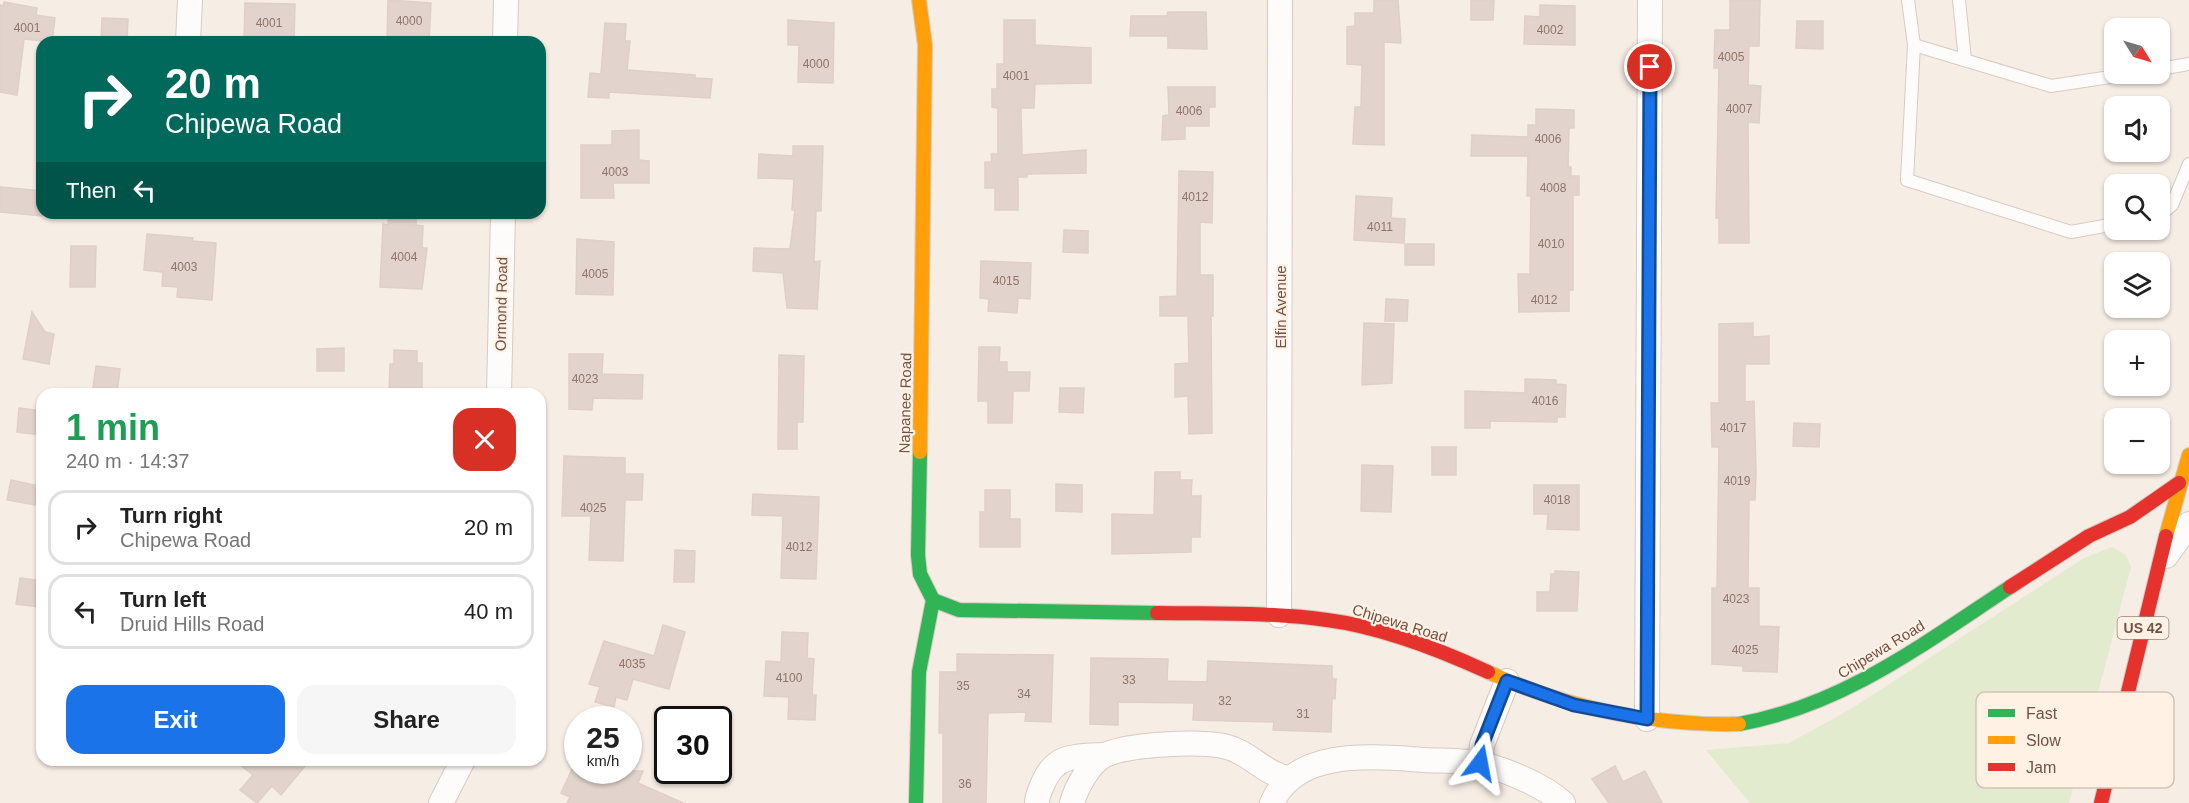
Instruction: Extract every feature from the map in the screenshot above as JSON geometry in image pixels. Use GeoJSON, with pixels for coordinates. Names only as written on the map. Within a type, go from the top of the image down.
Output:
{"type":"FeatureCollection","features":[{"type":"Feature","properties":{"kind":"street"},"geometry":{"type":"LineString","coordinates":[[188,36],[190,0]]}},
{"type":"Feature","properties":{"kind":"street"},"geometry":{"type":"LineString","coordinates":[[505,36],[506,0]]}},
{"type":"Feature","properties":{"kind":"street","name":"Napanee Road"},"geometry":{"type":"LineString","coordinates":[[919,0],[925,45],[925,210],[918,555],[920,574],[933,600]]}},
{"type":"Feature","properties":{"kind":"street","name":"Elfin Avenue"},"geometry":{"type":"LineString","coordinates":[[1279,615],[1280,0]]}},
{"type":"Feature","properties":{"kind":"street"},"geometry":{"type":"LineString","coordinates":[[1647,719],[1650,0]]}},
{"type":"Feature","properties":{"kind":"street","name":"Ormond Road"},"geometry":{"type":"LineString","coordinates":[[499,388],[503,219]]}},
{"type":"Feature","properties":{"kind":"street","name":"US 42"},"geometry":{"type":"LineString","coordinates":[[2127,692],[2157,567],[2179,483],[2189,455]]}},
{"type":"Feature","properties":{"kind":"street","name":"Chipewa Road"},"geometry":{"type":"LineString","coordinates":[[933,600],[959,610],[1279,615],[1329,620],[1434,647],[1507,681],[1574,705],[1647,719],[1695,725],[1739,724],[1776,717],[1818,703],[1874,676],[2089,536],[2130,517],[2179,483]]}},
{"type":"Feature","properties":{"kind":"street"},"geometry":{"type":"LineString","coordinates":[[2157,567],[2189,524]]}},
{"type":"Feature","properties":{"kind":"street"},"geometry":{"type":"LineString","coordinates":[[916,803],[919,672],[933,600]]}},
{"type":"Feature","properties":{"kind":"street"},"geometry":{"type":"LineString","coordinates":[[1480,763],[1482,745],[1507,681]]}},
{"type":"Feature","properties":{"kind":"street"},"geometry":{"type":"LineString","coordinates":[[1037,803],[1048,773],[1058,761],[1071,756],[1104,755],[1145,745],[1223,745],[1252,758],[1276,776],[1288,778]]}},
{"type":"Feature","properties":{"kind":"street"},"geometry":{"type":"LineString","coordinates":[[1072,803],[1075,792],[1104,755]]}},
{"type":"Feature","properties":{"kind":"street"},"geometry":{"type":"LineString","coordinates":[[1272,803],[1288,778],[1309,767],[1367,757],[1480,763],[1553,794],[1563,803]]}},
{"type":"Feature","properties":{"kind":"street"},"geometry":{"type":"LineString","coordinates":[[441,803],[461,766]]}},
{"type":"Feature","properties":{"kind":"street","name":"US 42"},"geometry":{"type":"LineString","coordinates":[[2101,803],[2105,788]]}},
{"type":"Feature","properties":{"kind":"lane"},"geometry":{"type":"LineString","coordinates":[[1908,0],[1914,45],[1907,180],[2071,232],[2104,226]]}},
{"type":"Feature","properties":{"kind":"lane"},"geometry":{"type":"LineString","coordinates":[[1959,0],[1965,60]]}},
{"type":"Feature","properties":{"kind":"lane"},"geometry":{"type":"LineString","coordinates":[[1914,45],[2052,86],[2104,78]]}},
{"type":"Feature","properties":{"kind":"lane"},"geometry":{"type":"LineString","coordinates":[[2170,67],[2189,64]]}},
{"type":"Feature","properties":{"kind":"lane"},"geometry":{"type":"LineString","coordinates":[[2170,207],[2189,164]]}},
{"type":"Feature","properties":{"kind":"green space"},"geometry":{"type":"Polygon","coordinates":[[[2112,547],[2126,555],[2131,567],[2098,692],[1976,692],[1976,788],[2073,788],[2069,803],[1750,803],[1706,750],[1789,743],[1849,710],[2084,558],[2112,547]]]}},
{"type":"Feature","properties":{"kind":"building"},"geometry":{"type":"Polygon","coordinates":[[[388,0],[431,3],[429,36],[387,36],[388,0]]]}},
{"type":"Feature","properties":{"kind":"building"},"geometry":{"type":"Polygon","coordinates":[[[1374,0],[1398,0],[1401,43],[1384,42],[1384,145],[1353,144],[1355,107],[1361,107],[1362,65],[1347,64],[1347,27],[1355,26],[1355,13],[1374,13],[1374,0]]]}},
{"type":"Feature","properties":{"kind":"building"},"geometry":{"type":"Polygon","coordinates":[[[1471,0],[1494,0],[1493,20],[1471,20],[1471,0]]]}},
{"type":"Feature","properties":{"kind":"building"},"geometry":{"type":"Polygon","coordinates":[[[1730,0],[1760,0],[1759,46],[1749,46],[1748,85],[1761,86],[1759,123],[1748,122],[1749,243],[1719,243],[1719,218],[1716,218],[1719,68],[1714,68],[1715,30],[1730,30],[1730,0]]]}},
{"type":"Feature","properties":{"kind":"building"},"geometry":{"type":"Polygon","coordinates":[[[4,2],[37,8],[36,15],[55,18],[53,36],[36,36],[36,40],[24,39],[17,95],[0,92],[0,5],[3,6],[4,2]]]}},
{"type":"Feature","properties":{"kind":"building"},"geometry":{"type":"Polygon","coordinates":[[[245,3],[295,4],[294,36],[244,36],[245,3]]]}},
{"type":"Feature","properties":{"kind":"building"},"geometry":{"type":"Polygon","coordinates":[[[1540,5],[1575,6],[1575,45],[1524,44],[1525,16],[1540,17],[1540,5]]]}},
{"type":"Feature","properties":{"kind":"building"},"geometry":{"type":"Polygon","coordinates":[[[1168,12],[1206,12],[1207,49],[1168,48],[1168,36],[1130,36],[1131,16],[1167,16],[1168,12]]]}},
{"type":"Feature","properties":{"kind":"building"},"geometry":{"type":"Polygon","coordinates":[[[102,18],[128,19],[127,36],[101,36],[102,18]]]}},
{"type":"Feature","properties":{"kind":"building"},"geometry":{"type":"Polygon","coordinates":[[[788,20],[834,23],[833,83],[798,82],[799,45],[788,45],[788,20]]]}},
{"type":"Feature","properties":{"kind":"building"},"geometry":{"type":"Polygon","coordinates":[[[1004,20],[1035,20],[1035,45],[1091,48],[1091,83],[1035,84],[1034,108],[1021,108],[1022,155],[1086,150],[1086,173],[1027,174],[1027,177],[1018,177],[1018,210],[995,210],[995,188],[985,188],[985,162],[992,162],[991,154],[998,154],[998,108],[992,107],[992,89],[997,89],[997,64],[1004,64],[1004,20]]]}},
{"type":"Feature","properties":{"kind":"building"},"geometry":{"type":"Polygon","coordinates":[[[1797,21],[1823,21],[1823,49],[1796,48],[1797,21]]]}},
{"type":"Feature","properties":{"kind":"building"},"geometry":{"type":"Polygon","coordinates":[[[605,23],[626,24],[625,41],[630,41],[627,70],[695,75],[695,78],[712,79],[710,98],[609,92],[609,98],[588,97],[590,73],[601,74],[605,23]]]}},
{"type":"Feature","properties":{"kind":"building"},"geometry":{"type":"Polygon","coordinates":[[[1168,87],[1215,87],[1215,107],[1209,107],[1209,126],[1185,126],[1185,139],[1162,140],[1163,116],[1169,115],[1168,87]]]}},
{"type":"Feature","properties":{"kind":"building"},"geometry":{"type":"Polygon","coordinates":[[[1536,109],[1574,110],[1574,128],[1569,128],[1568,167],[1571,167],[1571,176],[1579,176],[1579,195],[1573,195],[1573,290],[1569,290],[1569,311],[1519,312],[1518,274],[1530,274],[1531,196],[1527,196],[1528,156],[1471,156],[1472,135],[1528,137],[1528,125],[1536,125],[1536,109]]]}},
{"type":"Feature","properties":{"kind":"building"},"geometry":{"type":"Polygon","coordinates":[[[639,130],[639,160],[649,161],[649,183],[613,183],[614,198],[581,198],[581,145],[612,145],[612,131],[639,130]]]}},
{"type":"Feature","properties":{"kind":"building"},"geometry":{"type":"Polygon","coordinates":[[[793,146],[823,146],[821,211],[816,211],[814,262],[820,261],[817,309],[787,308],[783,273],[753,271],[754,248],[790,249],[795,210],[792,210],[794,179],[758,178],[759,154],[793,156],[793,146]]]}},
{"type":"Feature","properties":{"kind":"building"},"geometry":{"type":"Polygon","coordinates":[[[1179,171],[1213,172],[1212,223],[1200,222],[1200,275],[1213,275],[1212,433],[1189,434],[1188,396],[1175,397],[1175,364],[1189,363],[1188,316],[1160,316],[1160,297],[1177,296],[1179,171]]]}},
{"type":"Feature","properties":{"kind":"building"},"geometry":{"type":"Polygon","coordinates":[[[0,187],[36,190],[36,215],[0,212],[0,187]]]}},
{"type":"Feature","properties":{"kind":"building"},"geometry":{"type":"Polygon","coordinates":[[[1356,196],[1392,198],[1391,218],[1405,219],[1404,243],[1354,240],[1356,196]]]}},
{"type":"Feature","properties":{"kind":"building"},"geometry":{"type":"Polygon","coordinates":[[[388,219],[416,219],[416,225],[423,226],[422,248],[427,248],[422,289],[380,287],[383,224],[388,225],[388,219]]]}},
{"type":"Feature","properties":{"kind":"building"},"geometry":{"type":"Polygon","coordinates":[[[1064,230],[1088,231],[1088,253],[1063,252],[1064,230]]]}},
{"type":"Feature","properties":{"kind":"building"},"geometry":{"type":"Polygon","coordinates":[[[147,234],[193,238],[192,241],[216,243],[212,300],[177,297],[178,287],[162,286],[163,272],[144,270],[147,234]]]}},
{"type":"Feature","properties":{"kind":"building"},"geometry":{"type":"Polygon","coordinates":[[[577,239],[614,242],[613,295],[576,294],[577,239]]]}},
{"type":"Feature","properties":{"kind":"building"},"geometry":{"type":"Polygon","coordinates":[[[1405,244],[1434,244],[1434,265],[1405,265],[1405,244]]]}},
{"type":"Feature","properties":{"kind":"building"},"geometry":{"type":"Polygon","coordinates":[[[71,246],[96,246],[95,287],[70,287],[71,246]]]}},
{"type":"Feature","properties":{"kind":"building"},"geometry":{"type":"Polygon","coordinates":[[[981,261],[1031,263],[1030,299],[1018,298],[1017,313],[988,311],[989,299],[980,298],[981,261]]]}},
{"type":"Feature","properties":{"kind":"building"},"geometry":{"type":"Polygon","coordinates":[[[1386,299],[1408,300],[1407,321],[1385,321],[1386,299]]]}},
{"type":"Feature","properties":{"kind":"building"},"geometry":{"type":"Polygon","coordinates":[[[32,312],[45,332],[54,334],[49,364],[23,359],[32,312]]]}},
{"type":"Feature","properties":{"kind":"building"},"geometry":{"type":"Polygon","coordinates":[[[1364,323],[1394,324],[1392,383],[1362,385],[1364,323]]]}},
{"type":"Feature","properties":{"kind":"building"},"geometry":{"type":"Polygon","coordinates":[[[1753,323],[1753,337],[1769,336],[1769,364],[1745,364],[1745,402],[1754,401],[1756,471],[1755,500],[1749,500],[1748,588],[1759,588],[1759,626],[1779,627],[1777,672],[1743,671],[1743,666],[1712,664],[1712,588],[1717,588],[1719,447],[1712,447],[1711,403],[1719,403],[1719,324],[1753,323]]]}},
{"type":"Feature","properties":{"kind":"building"},"geometry":{"type":"Polygon","coordinates":[[[979,347],[1000,347],[999,362],[1007,362],[1007,372],[1030,372],[1029,391],[1013,391],[1012,423],[988,423],[988,401],[978,401],[979,347]]]}},
{"type":"Feature","properties":{"kind":"building"},"geometry":{"type":"Polygon","coordinates":[[[344,348],[344,371],[317,371],[317,349],[344,348]]]}},
{"type":"Feature","properties":{"kind":"building"},"geometry":{"type":"Polygon","coordinates":[[[394,350],[417,351],[417,363],[422,363],[422,388],[389,388],[390,364],[394,364],[394,350]]]}},
{"type":"Feature","properties":{"kind":"building"},"geometry":{"type":"Polygon","coordinates":[[[569,354],[603,354],[602,374],[643,375],[642,399],[593,398],[592,410],[569,409],[569,354]]]}},
{"type":"Feature","properties":{"kind":"building"},"geometry":{"type":"Polygon","coordinates":[[[779,355],[804,356],[803,422],[797,422],[797,449],[778,449],[779,355]]]}},
{"type":"Feature","properties":{"kind":"building"},"geometry":{"type":"Polygon","coordinates":[[[96,366],[120,369],[118,388],[93,388],[96,366]]]}},
{"type":"Feature","properties":{"kind":"building"},"geometry":{"type":"Polygon","coordinates":[[[1525,379],[1556,380],[1556,384],[1566,385],[1565,417],[1557,417],[1557,422],[1490,421],[1490,428],[1465,428],[1465,391],[1525,393],[1525,379]]]}},
{"type":"Feature","properties":{"kind":"building"},"geometry":{"type":"Polygon","coordinates":[[[1060,388],[1084,388],[1083,413],[1059,412],[1060,388]]]}},
{"type":"Feature","properties":{"kind":"building"},"geometry":{"type":"Polygon","coordinates":[[[19,408],[36,410],[36,434],[17,432],[19,408]]]}},
{"type":"Feature","properties":{"kind":"building"},"geometry":{"type":"Polygon","coordinates":[[[1794,423],[1820,424],[1819,447],[1793,446],[1794,423]]]}},
{"type":"Feature","properties":{"kind":"building"},"geometry":{"type":"Polygon","coordinates":[[[1432,447],[1456,447],[1456,475],[1432,475],[1432,447]]]}},
{"type":"Feature","properties":{"kind":"building"},"geometry":{"type":"Polygon","coordinates":[[[564,456],[625,458],[625,474],[643,474],[642,500],[625,500],[623,561],[589,560],[591,516],[562,516],[564,456]]]}},
{"type":"Feature","properties":{"kind":"building"},"geometry":{"type":"Polygon","coordinates":[[[1362,465],[1393,466],[1391,512],[1361,511],[1362,465]]]}},
{"type":"Feature","properties":{"kind":"building"},"geometry":{"type":"Polygon","coordinates":[[[1155,472],[1180,472],[1180,480],[1192,480],[1191,496],[1201,496],[1200,537],[1191,537],[1191,552],[1112,554],[1112,514],[1154,515],[1155,472]]]}},
{"type":"Feature","properties":{"kind":"building"},"geometry":{"type":"Polygon","coordinates":[[[11,480],[36,485],[35,505],[7,500],[11,480]]]}},
{"type":"Feature","properties":{"kind":"building"},"geometry":{"type":"Polygon","coordinates":[[[1056,484],[1082,485],[1082,512],[1056,511],[1056,484]]]}},
{"type":"Feature","properties":{"kind":"building"},"geometry":{"type":"Polygon","coordinates":[[[1534,485],[1579,485],[1579,530],[1547,529],[1548,514],[1534,514],[1534,485]]]}},
{"type":"Feature","properties":{"kind":"building"},"geometry":{"type":"Polygon","coordinates":[[[985,490],[1010,490],[1010,519],[1020,519],[1020,547],[980,547],[980,512],[985,512],[985,490]]]}},
{"type":"Feature","properties":{"kind":"building"},"geometry":{"type":"Polygon","coordinates":[[[753,494],[819,497],[816,579],[781,578],[783,516],[752,515],[753,494]]]}},
{"type":"Feature","properties":{"kind":"building"},"geometry":{"type":"Polygon","coordinates":[[[675,550],[695,551],[694,582],[674,582],[675,550]]]}},
{"type":"Feature","properties":{"kind":"building"},"geometry":{"type":"Polygon","coordinates":[[[1555,571],[1579,572],[1577,611],[1537,611],[1537,592],[1550,592],[1551,574],[1555,574],[1555,571]]]}},
{"type":"Feature","properties":{"kind":"building"},"geometry":{"type":"Polygon","coordinates":[[[20,578],[36,580],[36,606],[16,604],[20,578]]]}},
{"type":"Feature","properties":{"kind":"building"},"geometry":{"type":"Polygon","coordinates":[[[663,625],[685,632],[669,689],[633,679],[627,700],[616,697],[614,706],[595,702],[600,687],[589,684],[604,641],[654,656],[663,625]]]}},
{"type":"Feature","properties":{"kind":"building"},"geometry":{"type":"Polygon","coordinates":[[[782,632],[808,633],[807,658],[814,659],[812,695],[816,695],[815,720],[788,719],[789,697],[764,696],[766,661],[781,662],[782,632]]]}},
{"type":"Feature","properties":{"kind":"building"},"geometry":{"type":"Polygon","coordinates":[[[957,654],[1053,655],[1051,722],[1025,721],[1026,712],[988,713],[986,803],[943,803],[943,733],[939,733],[940,672],[957,672],[957,654]]]}},
{"type":"Feature","properties":{"kind":"building"},"geometry":{"type":"Polygon","coordinates":[[[1091,658],[1168,659],[1167,681],[1207,682],[1208,661],[1332,666],[1332,679],[1336,679],[1335,699],[1332,698],[1331,732],[1273,730],[1274,722],[1193,720],[1194,703],[1118,702],[1118,725],[1090,724],[1091,658]]]}},
{"type":"Feature","properties":{"kind":"building"},"geometry":{"type":"Polygon","coordinates":[[[242,766],[305,766],[281,795],[272,786],[257,803],[240,790],[253,775],[242,766]]]}},
{"type":"Feature","properties":{"kind":"building"},"geometry":{"type":"Polygon","coordinates":[[[1615,766],[1623,782],[1645,771],[1662,803],[1609,803],[1592,779],[1615,766]]]}},
{"type":"Feature","properties":{"kind":"building"},"geometry":{"type":"Polygon","coordinates":[[[565,784],[640,784],[683,803],[567,803],[570,797],[561,793],[565,784]]]}},
{"type":"Feature","properties":{"kind":"traffic: fast"},"geometry":{"type":"LineString","coordinates":[[916,803],[919,672],[933,600],[920,574],[918,555],[920,452]]}},
{"type":"Feature","properties":{"kind":"traffic: fast"},"geometry":{"type":"LineString","coordinates":[[1739,724],[1813,703],[1848,687],[1914,650],[2010,587]]}},
{"type":"Feature","properties":{"kind":"traffic: fast"},"geometry":{"type":"LineString","coordinates":[[933,600],[959,610],[1157,613]]}},
{"type":"Feature","properties":{"kind":"traffic: slow"},"geometry":{"type":"LineString","coordinates":[[919,0],[925,45],[920,452]]}},
{"type":"Feature","properties":{"kind":"traffic: slow"},"geometry":{"type":"LineString","coordinates":[[2166,536],[2189,455]]}},
{"type":"Feature","properties":{"kind":"traffic: slow"},"geometry":{"type":"LineString","coordinates":[[1488,672],[1548,696],[1610,712],[1675,722],[1739,724]]}},
{"type":"Feature","properties":{"kind":"traffic: jam"},"geometry":{"type":"LineString","coordinates":[[2010,587],[2089,536],[2130,517],[2179,483]]}},
{"type":"Feature","properties":{"kind":"traffic: jam"},"geometry":{"type":"LineString","coordinates":[[2128,692],[2166,536]]}},
{"type":"Feature","properties":{"kind":"traffic: jam"},"geometry":{"type":"LineString","coordinates":[[1157,613],[1306,617],[1348,623],[1389,633],[1488,672]]}},
{"type":"Feature","properties":{"kind":"traffic: jam"},"geometry":{"type":"LineString","coordinates":[[2101,803],[2105,788]]}},
{"type":"Feature","properties":{"kind":"route"},"geometry":{"type":"LineString","coordinates":[[1480,763],[1482,745],[1507,681],[1574,705],[1647,719],[1651,245],[1650,67]]}}]}
